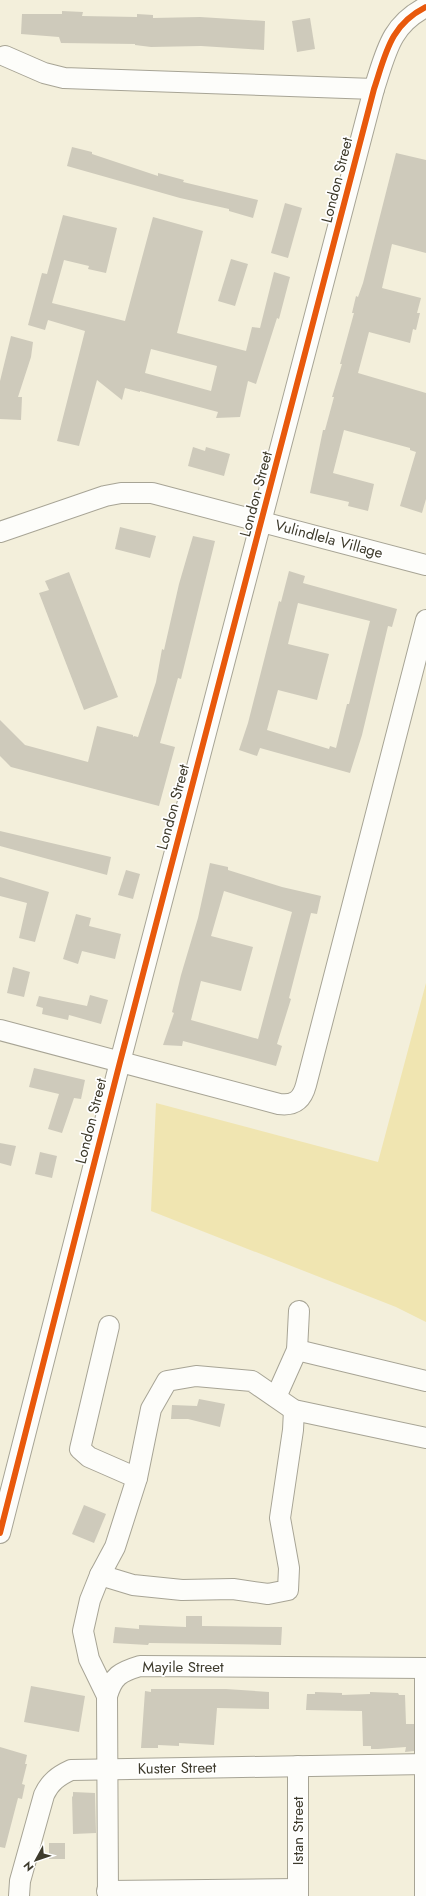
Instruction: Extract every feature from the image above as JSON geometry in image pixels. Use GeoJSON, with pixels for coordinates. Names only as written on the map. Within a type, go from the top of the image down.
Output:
{"type":"FeatureCollection","features":[{"type":"Feature","properties":{"kind":"street","name":"London Street"},"geometry":{"type":"LineString","coordinates":[[0,1533],[3,1510],[374,89],[392,39],[398,28],[407,18],[426,7]]}},
{"type":"Feature","properties":{"kind":"street"},"geometry":{"type":"LineString","coordinates":[[6,56],[44,73],[64,78],[374,89]]}},
{"type":"Feature","properties":{"kind":"street","name":"Vulindlela Village"},"geometry":{"type":"LineString","coordinates":[[0,532],[105,496],[135,492],[152,493],[426,565]]}},
{"type":"Feature","properties":{"kind":"street"},"geometry":{"type":"LineString","coordinates":[[0,1030],[279,1104],[292,1104],[301,1098],[306,1085],[426,620]]}},
{"type":"Feature","properties":{"kind":"street"},"geometry":{"type":"LineString","coordinates":[[276,1397],[297,1350],[299,1311]]}},
{"type":"Feature","properties":{"kind":"street"},"geometry":{"type":"LineString","coordinates":[[109,1326],[80,1449],[89,1458],[137,1478]]}},
{"type":"Feature","properties":{"kind":"street"},"geometry":{"type":"LineString","coordinates":[[297,1350],[426,1381]]}},
{"type":"Feature","properties":{"kind":"street"},"geometry":{"type":"LineString","coordinates":[[107,1696],[89,1659],[83,1631],[90,1600],[100,1575],[115,1547],[137,1478],[151,1409],[167,1381],[196,1376],[252,1382],[294,1410],[426,1438]]}},
{"type":"Feature","properties":{"kind":"street"},"geometry":{"type":"LineString","coordinates":[[100,1575],[133,1585],[182,1590],[233,1589],[268,1594],[288,1590],[289,1568],[280,1518],[293,1430],[294,1410]]}},
{"type":"Feature","properties":{"kind":"street","name":"Mayile Street"},"geometry":{"type":"LineString","coordinates":[[107,1893],[107,1696],[110,1685],[117,1676],[126,1670],[140,1666],[426,1668]]}},
{"type":"Feature","properties":{"kind":"street"},"geometry":{"type":"LineString","coordinates":[[425,1896],[426,1668]]}},
{"type":"Feature","properties":{"kind":"street","name":"Kuster Street"},"geometry":{"type":"LineString","coordinates":[[18,1896],[20,1881],[33,1828],[44,1795],[49,1785],[60,1775],[71,1770],[426,1764]]}},
{"type":"Feature","properties":{"kind":"street","name":"Istan Street"},"geometry":{"type":"LineString","coordinates":[[298,1766],[298,1893]]}},
{"type":"Feature","properties":{"kind":"street"},"geometry":{"type":"LineString","coordinates":[[107,1893],[298,1893]]}},
{"type":"Feature","properties":{"kind":"shaded area"},"geometry":{"type":"Polygon","coordinates":[[[426,983],[426,1322],[396,1307],[151,1211],[156,1103],[378,1162],[426,983]]]}},
{"type":"Feature","properties":{"kind":"building"},"geometry":{"type":"Polygon","coordinates":[[[62,11],[83,12],[82,16],[137,17],[137,14],[153,15],[153,18],[200,17],[265,21],[264,50],[201,46],[151,47],[135,44],[61,43],[59,37],[21,34],[22,14],[62,14],[62,11]]]}},
{"type":"Feature","properties":{"kind":"building"},"geometry":{"type":"Polygon","coordinates":[[[310,18],[315,49],[297,52],[292,21],[310,18]]]}},
{"type":"Feature","properties":{"kind":"building"},"geometry":{"type":"Polygon","coordinates":[[[72,147],[92,152],[92,154],[158,176],[158,173],[184,180],[183,182],[258,200],[253,218],[229,211],[229,209],[180,198],[67,166],[72,147]]]}},
{"type":"Feature","properties":{"kind":"building"},"geometry":{"type":"Polygon","coordinates":[[[396,153],[426,160],[426,253],[392,244],[382,288],[421,298],[417,313],[420,313],[416,330],[413,329],[410,343],[369,332],[358,373],[426,393],[426,499],[422,513],[400,506],[416,452],[410,450],[410,448],[344,430],[333,473],[374,484],[368,511],[348,506],[349,502],[310,493],[323,430],[325,430],[334,397],[332,397],[342,364],[340,364],[354,313],[352,313],[356,296],[358,297],[363,283],[396,153]]]}},
{"type":"Feature","properties":{"kind":"building"},"geometry":{"type":"Polygon","coordinates":[[[285,203],[302,208],[288,258],[271,253],[285,203]]]}},
{"type":"Feature","properties":{"kind":"building"},"geometry":{"type":"Polygon","coordinates":[[[63,215],[117,228],[106,273],[88,269],[89,266],[64,260],[52,303],[125,321],[153,217],[203,231],[177,333],[246,351],[252,327],[260,328],[274,272],[290,277],[279,319],[277,318],[256,384],[248,381],[240,417],[216,418],[218,412],[125,388],[122,400],[97,380],[79,446],[57,441],[85,331],[48,320],[45,330],[28,325],[42,273],[47,274],[63,215]],[[151,349],[145,373],[211,391],[217,366],[151,349]]]}},
{"type":"Feature","properties":{"kind":"building"},"geometry":{"type":"Polygon","coordinates":[[[231,259],[248,264],[235,306],[218,301],[231,259]]]}},
{"type":"Feature","properties":{"kind":"building"},"geometry":{"type":"Polygon","coordinates":[[[11,336],[33,342],[31,357],[18,397],[22,397],[21,420],[0,419],[0,381],[11,336]]]}},
{"type":"Feature","properties":{"kind":"building"},"geometry":{"type":"Polygon","coordinates":[[[193,447],[205,451],[206,447],[230,454],[224,476],[188,466],[193,447]]]}},
{"type":"Feature","properties":{"kind":"building"},"geometry":{"type":"Polygon","coordinates":[[[120,527],[156,536],[150,558],[115,549],[120,527]]]}},
{"type":"Feature","properties":{"kind":"building"},"geometry":{"type":"Polygon","coordinates":[[[193,536],[215,541],[181,679],[178,678],[160,743],[175,747],[159,806],[11,767],[0,756],[0,720],[25,745],[88,762],[97,726],[133,735],[133,737],[138,737],[156,682],[162,649],[164,650],[179,584],[193,536]]]}},
{"type":"Feature","properties":{"kind":"building"},"geometry":{"type":"Polygon","coordinates":[[[289,571],[305,576],[303,583],[397,609],[392,627],[388,626],[362,735],[350,773],[260,748],[257,756],[239,750],[248,723],[279,601],[281,602],[289,571]],[[298,603],[288,644],[329,654],[317,700],[278,690],[267,730],[329,749],[330,746],[336,748],[370,621],[298,603]]]}},
{"type":"Feature","properties":{"kind":"building"},"geometry":{"type":"Polygon","coordinates":[[[69,572],[118,697],[84,710],[39,593],[49,590],[45,581],[69,572]]]}},
{"type":"Feature","properties":{"kind":"building"},"geometry":{"type":"Polygon","coordinates":[[[0,831],[111,857],[107,875],[0,846],[0,831]]]}},
{"type":"Feature","properties":{"kind":"building"},"geometry":{"type":"Polygon","coordinates":[[[210,863],[228,867],[228,870],[282,887],[321,896],[317,914],[311,913],[289,998],[291,999],[277,1044],[282,1046],[276,1066],[183,1041],[182,1046],[163,1045],[174,1013],[172,1012],[181,975],[198,918],[210,863]],[[224,891],[211,936],[253,947],[241,991],[201,981],[191,1020],[258,1039],[292,912],[224,891]]]}},
{"type":"Feature","properties":{"kind":"building"},"geometry":{"type":"Polygon","coordinates":[[[126,870],[140,874],[133,899],[118,895],[126,870]]]}},
{"type":"Feature","properties":{"kind":"building"},"geometry":{"type":"Polygon","coordinates":[[[0,877],[49,892],[35,942],[19,938],[27,903],[0,896],[0,877]]]}},
{"type":"Feature","properties":{"kind":"building"},"geometry":{"type":"Polygon","coordinates":[[[76,914],[91,918],[89,926],[121,934],[115,959],[82,951],[78,964],[63,959],[76,914]]]}},
{"type":"Feature","properties":{"kind":"building"},"geometry":{"type":"Polygon","coordinates":[[[13,967],[30,972],[24,997],[7,993],[13,967]]]}},
{"type":"Feature","properties":{"kind":"building"},"geometry":{"type":"Polygon","coordinates":[[[90,995],[108,1000],[101,1024],[69,1015],[68,1020],[42,1014],[43,1008],[36,1006],[39,996],[87,1006],[90,995]]]}},
{"type":"Feature","properties":{"kind":"building"},"geometry":{"type":"Polygon","coordinates":[[[34,1068],[85,1080],[81,1099],[74,1098],[62,1133],[48,1129],[59,1094],[29,1087],[34,1068]]]}},
{"type":"Feature","properties":{"kind":"building"},"geometry":{"type":"Polygon","coordinates":[[[0,1143],[16,1146],[11,1166],[0,1163],[0,1143]]]}},
{"type":"Feature","properties":{"kind":"building"},"geometry":{"type":"Polygon","coordinates":[[[40,1152],[57,1156],[52,1178],[35,1174],[40,1152]]]}},
{"type":"Feature","properties":{"kind":"building"},"geometry":{"type":"Polygon","coordinates":[[[199,1399],[225,1404],[220,1427],[188,1419],[171,1419],[172,1405],[197,1406],[199,1399]]]}},
{"type":"Feature","properties":{"kind":"building"},"geometry":{"type":"Polygon","coordinates":[[[84,1505],[106,1514],[94,1543],[72,1534],[84,1505]]]}},
{"type":"Feature","properties":{"kind":"building"},"geometry":{"type":"Polygon","coordinates":[[[186,1616],[202,1616],[202,1626],[282,1627],[281,1645],[149,1643],[148,1645],[113,1643],[115,1627],[139,1629],[139,1625],[186,1627],[186,1616]]]}},
{"type":"Feature","properties":{"kind":"building"},"geometry":{"type":"Polygon","coordinates":[[[31,1686],[85,1696],[79,1732],[24,1722],[31,1686]]]}},
{"type":"Feature","properties":{"kind":"building"},"geometry":{"type":"Polygon","coordinates":[[[151,1689],[226,1689],[269,1692],[269,1709],[217,1708],[214,1745],[179,1743],[179,1746],[158,1745],[158,1748],[141,1748],[145,1691],[151,1692],[151,1689]]]}},
{"type":"Feature","properties":{"kind":"building"},"geometry":{"type":"Polygon","coordinates":[[[315,1692],[342,1693],[342,1695],[370,1694],[370,1692],[398,1693],[399,1695],[405,1695],[406,1724],[414,1724],[414,1751],[405,1752],[406,1747],[371,1749],[371,1746],[363,1746],[362,1711],[306,1710],[307,1694],[315,1694],[315,1692]]]}},
{"type":"Feature","properties":{"kind":"building"},"geometry":{"type":"Polygon","coordinates":[[[0,1747],[27,1755],[25,1764],[27,1764],[22,1784],[25,1785],[22,1799],[18,1798],[5,1848],[0,1847],[0,1747]]]}},
{"type":"Feature","properties":{"kind":"building"},"geometry":{"type":"Polygon","coordinates":[[[73,1792],[95,1793],[96,1833],[73,1834],[73,1792]]]}},
{"type":"Feature","properties":{"kind":"building"},"geometry":{"type":"Polygon","coordinates":[[[49,1843],[65,1843],[65,1859],[49,1859],[49,1843]]]}},
{"type":"Feature","properties":{"kind":"cycle path"},"geometry":{"type":"LineString","coordinates":[[0,1533],[120,1062],[374,89],[386,52],[397,31],[404,22],[426,7]]}}]}
